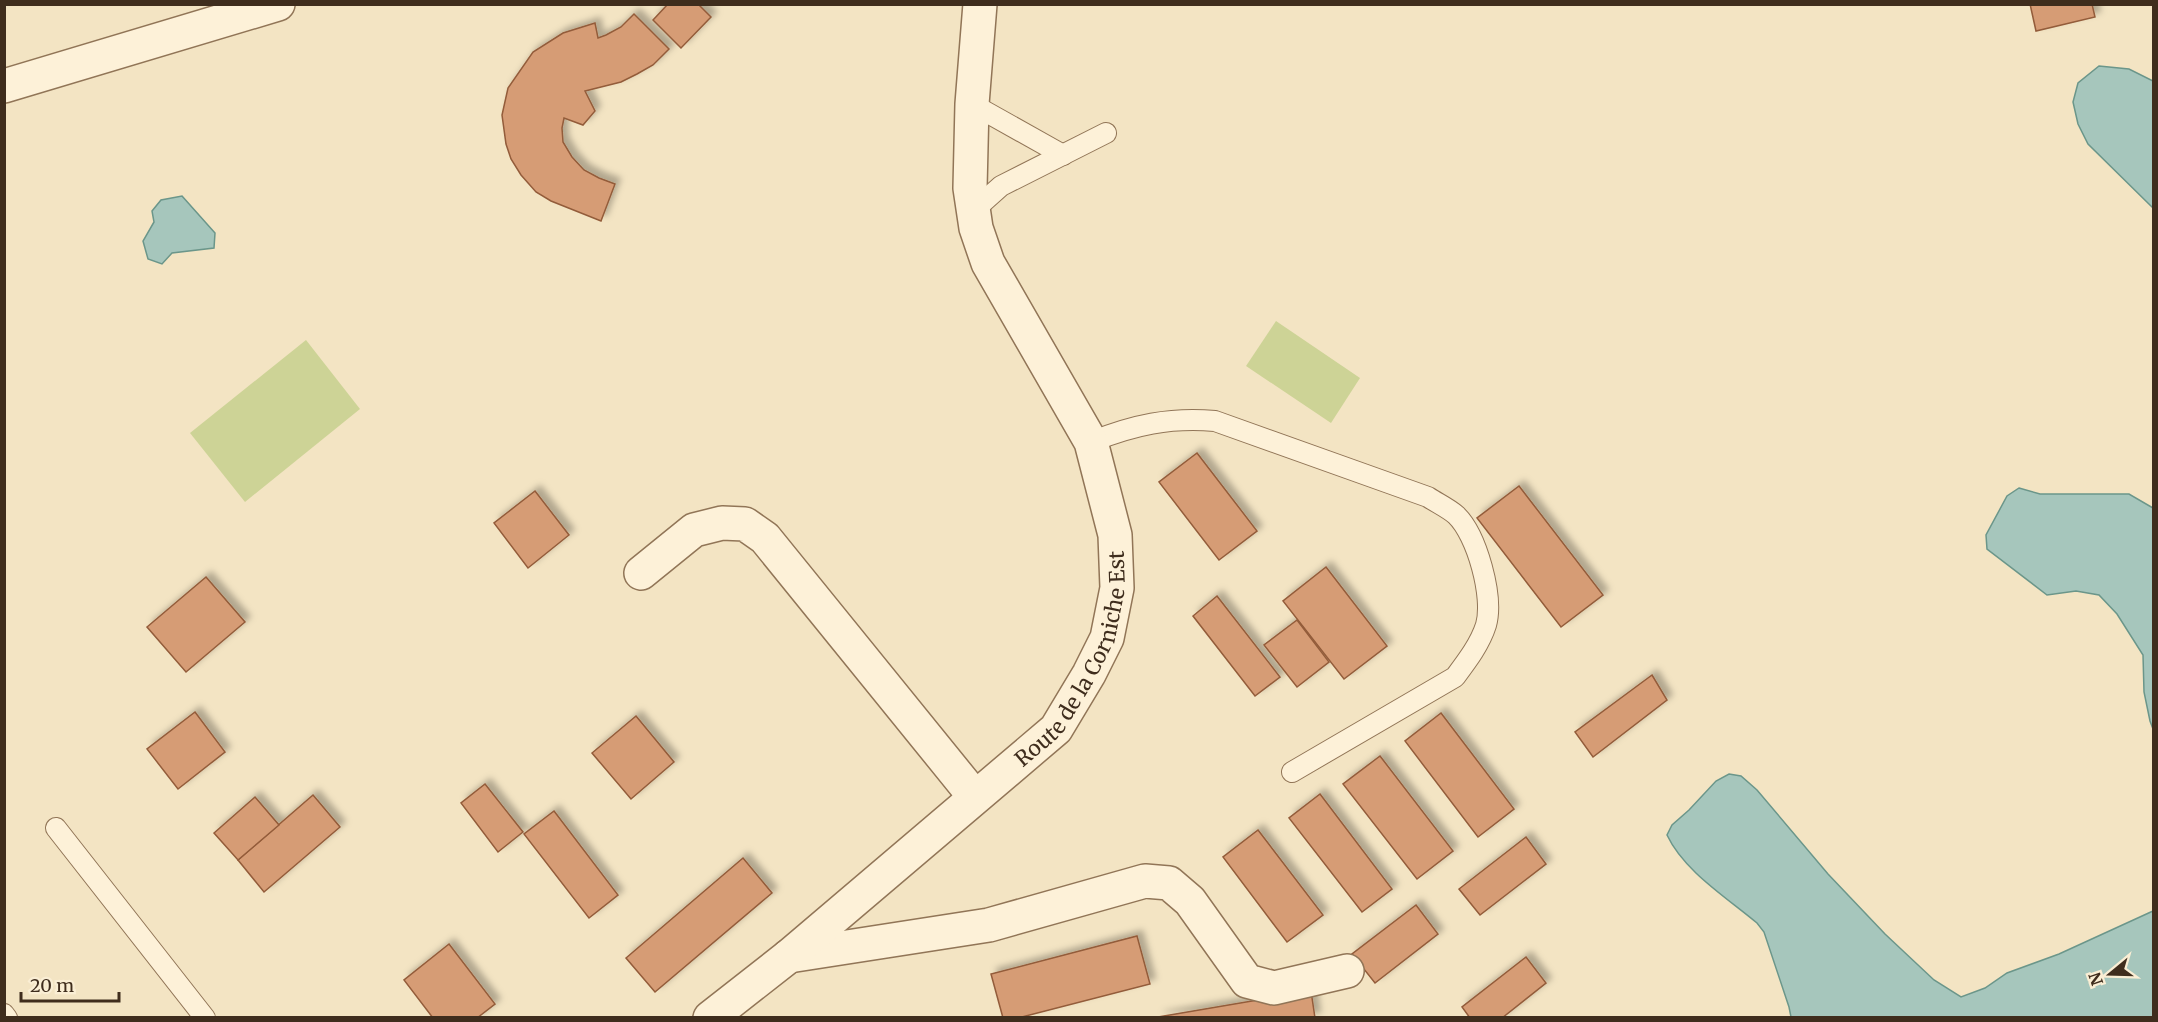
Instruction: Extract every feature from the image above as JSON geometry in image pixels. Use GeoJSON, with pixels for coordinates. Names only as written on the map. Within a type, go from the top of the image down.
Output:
{"type":"FeatureCollection","features":[{"type":"Feature","properties":{"kind":"street"},"geometry":{"type":"LineString","coordinates":[[4,86],[278,4]]}},
{"type":"Feature","properties":{"kind":"street","name":"Route de la Corniche Est"},"geometry":{"type":"LineString","coordinates":[[710,1017],[789,956],[1056,729],[1089,674],[1107,638],[1117,588],[1115,535],[1091,442],[987,263],[976,228],[970,188],[972,104],[980,4]]}},
{"type":"Feature","properties":{"kind":"street"},"geometry":{"type":"LineString","coordinates":[[641,573],[694,530],[722,523],[745,524],[765,538],[975,797]]}},
{"type":"Feature","properties":{"kind":"street"},"geometry":{"type":"LineString","coordinates":[[789,956],[989,925],[1145,881],[1169,883],[1190,901],[1247,981],[1274,988],[1347,971]]}},
{"type":"Feature","properties":{"kind":"lane"},"geometry":{"type":"LineString","coordinates":[[972,104],[1063,155]]}},
{"type":"Feature","properties":{"kind":"lane"},"geometry":{"type":"LineString","coordinates":[[973,211],[1001,186],[1107,133]]}},
{"type":"Feature","properties":{"kind":"lane"},"geometry":{"type":"LineString","coordinates":[[1091,442],[1125,429],[1164,422],[1188,418],[1215,421],[1428,497],[1457,516],[1475,547],[1488,588],[1486,623],[1472,654],[1455,677],[1292,772]]}},
{"type":"Feature","properties":{"kind":"lane"},"geometry":{"type":"LineString","coordinates":[[56,828],[205,1017]]}},
{"type":"Feature","properties":{"kind":"green space"},"geometry":{"type":"Polygon","coordinates":[[[1276,321],[1360,378],[1331,423],[1246,366],[1276,321]]]}},
{"type":"Feature","properties":{"kind":"green space"},"geometry":{"type":"Polygon","coordinates":[[[306,340],[360,409],[245,502],[190,433],[306,340]]]}},
{"type":"Feature","properties":{"kind":"water"},"geometry":{"type":"Polygon","coordinates":[[[2099,66],[2129,69],[2153,81],[2153,208],[2088,144],[2078,124],[2073,102],[2078,83],[2099,66]]]}},
{"type":"Feature","properties":{"kind":"water"},"geometry":{"type":"Polygon","coordinates":[[[182,196],[215,233],[214,248],[172,253],[162,264],[148,259],[143,241],[154,222],[152,211],[161,200],[182,196]]]}},
{"type":"Feature","properties":{"kind":"water"},"geometry":{"type":"Polygon","coordinates":[[[2019,488],[2040,494],[2129,494],[2153,508],[2153,729],[2144,692],[2143,655],[2117,614],[2099,595],[2076,591],[2047,595],[1987,549],[1986,535],[2007,496],[2019,488]]]}},
{"type":"Feature","properties":{"kind":"water"},"geometry":{"type":"Polygon","coordinates":[[[1729,774],[1741,776],[1757,790],[1828,874],[1885,934],[1934,980],[1961,997],[1985,988],[2007,973],[2059,954],[2153,911],[2153,1017],[1791,1017],[1764,932],[1757,923],[1695,872],[1674,848],[1667,835],[1672,825],[1716,781],[1729,774]]]}},
{"type":"Feature","properties":{"kind":"building"},"geometry":{"type":"Polygon","coordinates":[[[668,4],[698,4],[711,17],[681,48],[653,20],[668,4]]]}},
{"type":"Feature","properties":{"kind":"building"},"geometry":{"type":"Polygon","coordinates":[[[2030,4],[2092,4],[2095,17],[2036,31],[2030,4]]]}},
{"type":"Feature","properties":{"kind":"building"},"geometry":{"type":"Polygon","coordinates":[[[634,14],[669,49],[653,65],[621,82],[585,91],[595,111],[583,125],[564,118],[562,128],[563,142],[572,157],[584,170],[615,184],[601,221],[551,201],[536,192],[511,159],[506,144],[502,115],[508,88],[533,52],[563,33],[595,23],[598,38],[606,35],[621,27],[634,14]]]}},
{"type":"Feature","properties":{"kind":"building"},"geometry":{"type":"Polygon","coordinates":[[[1197,453],[1257,531],[1219,560],[1159,482],[1197,453]]]}},
{"type":"Feature","properties":{"kind":"building"},"geometry":{"type":"Polygon","coordinates":[[[1519,486],[1603,595],[1561,627],[1477,518],[1519,486]]]}},
{"type":"Feature","properties":{"kind":"building"},"geometry":{"type":"Polygon","coordinates":[[[535,491],[569,535],[528,568],[494,523],[535,491]]]}},
{"type":"Feature","properties":{"kind":"building"},"geometry":{"type":"Polygon","coordinates":[[[1326,567],[1387,646],[1344,679],[1283,601],[1326,567]]]}},
{"type":"Feature","properties":{"kind":"building"},"geometry":{"type":"Polygon","coordinates":[[[206,577],[245,622],[186,672],[147,627],[206,577]]]}},
{"type":"Feature","properties":{"kind":"building"},"geometry":{"type":"Polygon","coordinates":[[[1217,596],[1280,677],[1255,696],[1193,616],[1217,596]]]}},
{"type":"Feature","properties":{"kind":"building"},"geometry":{"type":"Polygon","coordinates":[[[1297,620],[1329,662],[1297,687],[1264,645],[1297,620]]]}},
{"type":"Feature","properties":{"kind":"building"},"geometry":{"type":"Polygon","coordinates":[[[1652,675],[1667,700],[1593,757],[1575,732],[1652,675]]]}},
{"type":"Feature","properties":{"kind":"building"},"geometry":{"type":"Polygon","coordinates":[[[195,712],[225,752],[178,789],[147,749],[195,712]]]}},
{"type":"Feature","properties":{"kind":"building"},"geometry":{"type":"Polygon","coordinates":[[[1441,713],[1514,809],[1478,837],[1405,741],[1441,713]]]}},
{"type":"Feature","properties":{"kind":"building"},"geometry":{"type":"Polygon","coordinates":[[[636,716],[674,762],[631,799],[592,753],[636,716]]]}},
{"type":"Feature","properties":{"kind":"building"},"geometry":{"type":"Polygon","coordinates":[[[1380,756],[1453,851],[1417,879],[1343,784],[1380,756]]]}},
{"type":"Feature","properties":{"kind":"building"},"geometry":{"type":"Polygon","coordinates":[[[485,784],[523,832],[498,852],[461,803],[485,784]]]}},
{"type":"Feature","properties":{"kind":"building"},"geometry":{"type":"Polygon","coordinates":[[[1320,794],[1392,889],[1362,912],[1289,818],[1320,794]]]}},
{"type":"Feature","properties":{"kind":"building"},"geometry":{"type":"Polygon","coordinates":[[[313,795],[340,827],[264,892],[238,860],[313,795]]]}},
{"type":"Feature","properties":{"kind":"building"},"geometry":{"type":"Polygon","coordinates":[[[255,797],[279,825],[238,860],[214,833],[255,797]]]}},
{"type":"Feature","properties":{"kind":"building"},"geometry":{"type":"Polygon","coordinates":[[[554,811],[618,895],[589,918],[524,834],[554,811]]]}},
{"type":"Feature","properties":{"kind":"building"},"geometry":{"type":"Polygon","coordinates":[[[1258,830],[1323,915],[1287,942],[1223,857],[1258,830]]]}},
{"type":"Feature","properties":{"kind":"building"},"geometry":{"type":"Polygon","coordinates":[[[1526,837],[1546,864],[1480,915],[1459,889],[1526,837]]]}},
{"type":"Feature","properties":{"kind":"building"},"geometry":{"type":"Polygon","coordinates":[[[743,858],[772,893],[655,992],[626,958],[743,858]]]}},
{"type":"Feature","properties":{"kind":"building"},"geometry":{"type":"Polygon","coordinates":[[[1416,905],[1438,934],[1375,983],[1352,954],[1416,905]]]}},
{"type":"Feature","properties":{"kind":"building"},"geometry":{"type":"Polygon","coordinates":[[[1137,936],[1150,984],[1018,1018],[1003,1018],[991,974],[1137,936]]]}},
{"type":"Feature","properties":{"kind":"building"},"geometry":{"type":"Polygon","coordinates":[[[449,944],[495,1004],[477,1018],[433,1018],[404,980],[449,944]]]}},
{"type":"Feature","properties":{"kind":"building"},"geometry":{"type":"Polygon","coordinates":[[[1526,957],[1546,983],[1502,1018],[1470,1018],[1462,1007],[1526,957]]]}},
{"type":"Feature","properties":{"kind":"building"},"geometry":{"type":"Polygon","coordinates":[[[1311,991],[1315,1018],[1158,1017],[1311,991]]]}}]}
